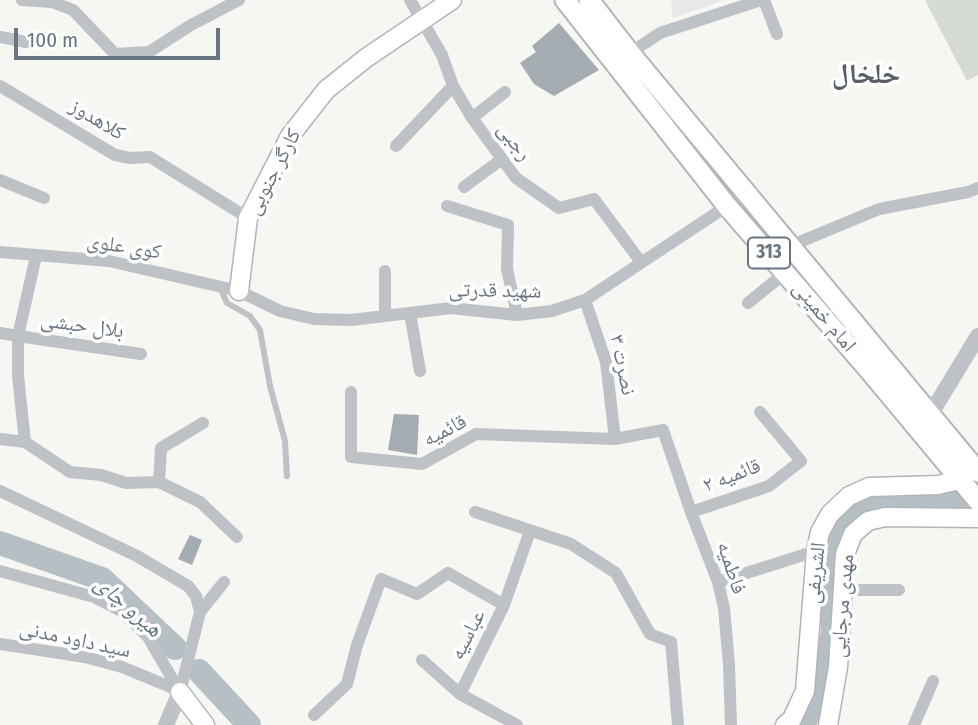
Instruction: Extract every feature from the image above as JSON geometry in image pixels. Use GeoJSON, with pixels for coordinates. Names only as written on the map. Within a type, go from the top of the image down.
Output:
{"type":"FeatureCollection","features":[{"type":"Feature","properties":{"kind":"main road","name":"کارگر جنوبی"},"geometry":{"type":"LineString","coordinates":[[239,290],[248,218],[290,136],[326,90],[366,58],[453,0]]}},
{"type":"Feature","properties":{"kind":"main road","name":"امام خمینی"},"geometry":{"type":"LineString","coordinates":[[565,0],[727,206],[786,272],[978,501]]}},
{"type":"Feature","properties":{"kind":"main road","name":"امام خمینی"},"geometry":{"type":"LineString","coordinates":[[589,0],[978,472]]}},
{"type":"Feature","properties":{"kind":"main road","name":"الشریفی"},"geometry":{"type":"LineString","coordinates":[[785,725],[792,719],[805,691],[816,551],[820,532],[830,514],[849,496],[869,487],[938,485],[959,480]]}},
{"type":"Feature","properties":{"kind":"main road","name":"مهدی مرجایی"},"geometry":{"type":"LineString","coordinates":[[828,725],[838,667],[845,554],[853,534],[868,521],[886,517],[978,518]]}},
{"type":"Feature","properties":{"kind":"main road"},"geometry":{"type":"LineString","coordinates":[[182,683],[205,725]]}},
{"type":"Feature","properties":{"kind":"street"},"geometry":{"type":"LineString","coordinates":[[22,0],[52,2],[73,10],[115,54],[149,52],[191,24],[239,0]]}},
{"type":"Feature","properties":{"kind":"street","name":"رجبی"},"geometry":{"type":"LineString","coordinates":[[410,0],[442,55],[453,86],[472,118],[516,178],[559,208],[594,199],[641,262]]}},
{"type":"Feature","properties":{"kind":"street"},"geometry":{"type":"LineString","coordinates":[[630,53],[660,33],[762,0],[778,33]]}},
{"type":"Feature","properties":{"kind":"street"},"geometry":{"type":"LineString","coordinates":[[0,37],[26,43]]}},
{"type":"Feature","properties":{"kind":"street","name":"کلاهدوز"},"geometry":{"type":"LineString","coordinates":[[0,86],[115,155],[130,158],[141,155],[150,157],[248,218]]}},
{"type":"Feature","properties":{"kind":"street"},"geometry":{"type":"LineString","coordinates":[[397,146],[453,86]]}},
{"type":"Feature","properties":{"kind":"street"},"geometry":{"type":"LineString","coordinates":[[472,118],[505,92]]}},
{"type":"Feature","properties":{"kind":"street"},"geometry":{"type":"LineString","coordinates":[[464,187],[502,159]]}},
{"type":"Feature","properties":{"kind":"street"},"geometry":{"type":"LineString","coordinates":[[0,180],[44,198]]}},
{"type":"Feature","properties":{"kind":"street"},"geometry":{"type":"LineString","coordinates":[[790,246],[878,209],[978,188]]}},
{"type":"Feature","properties":{"kind":"street"},"geometry":{"type":"LineString","coordinates":[[447,206],[508,225],[507,269],[517,315]]}},
{"type":"Feature","properties":{"kind":"street","name":"شهید قدرتی"},"geometry":{"type":"LineString","coordinates":[[239,290],[280,311],[314,319],[351,320],[451,308],[517,315],[552,311],[585,300],[727,206]]}},
{"type":"Feature","properties":{"kind":"street","name":"کوی علوی"},"geometry":{"type":"LineString","coordinates":[[0,253],[109,261],[239,290]]}},
{"type":"Feature","properties":{"kind":"street"},"geometry":{"type":"LineString","coordinates":[[25,442],[18,376],[18,336],[36,256]]}},
{"type":"Feature","properties":{"kind":"street"},"geometry":{"type":"LineString","coordinates":[[385,271],[385,316]]}},
{"type":"Feature","properties":{"kind":"street"},"geometry":{"type":"LineString","coordinates":[[748,303],[786,272]]}},
{"type":"Feature","properties":{"kind":"street","name":"نصرت ۳"},"geometry":{"type":"LineString","coordinates":[[585,300],[606,362],[615,439]]}},
{"type":"Feature","properties":{"kind":"street"},"geometry":{"type":"LineString","coordinates":[[410,313],[421,371]]}},
{"type":"Feature","properties":{"kind":"street","name":"بلال حبشی"},"geometry":{"type":"LineString","coordinates":[[0,333],[141,354]]}},
{"type":"Feature","properties":{"kind":"street"},"geometry":{"type":"LineString","coordinates":[[930,415],[978,336]]}},
{"type":"Feature","properties":{"kind":"street","name":"قائمیه"},"geometry":{"type":"LineString","coordinates":[[351,392],[351,457],[422,464],[477,433],[615,439],[663,430]]}},
{"type":"Feature","properties":{"kind":"street","name":"قائمیه ۲"},"geometry":{"type":"LineString","coordinates":[[691,512],[769,486],[801,461],[760,412]]}},
{"type":"Feature","properties":{"kind":"street"},"geometry":{"type":"LineString","coordinates":[[159,482],[161,448],[203,423]]}},
{"type":"Feature","properties":{"kind":"street","name":"فاطمیه"},"geometry":{"type":"LineString","coordinates":[[663,430],[718,582],[724,608],[731,725]]}},
{"type":"Feature","properties":{"kind":"street"},"geometry":{"type":"LineString","coordinates":[[0,439],[25,442],[70,472],[101,475],[126,483],[159,482],[200,502],[237,537]]}},
{"type":"Feature","properties":{"kind":"street"},"geometry":{"type":"LineString","coordinates":[[0,491],[137,556],[188,586],[196,596],[200,612]]}},
{"type":"Feature","properties":{"kind":"street"},"geometry":{"type":"LineString","coordinates":[[475,512],[571,544],[616,573],[650,634],[671,642],[678,725]]}},
{"type":"Feature","properties":{"kind":"street","name":"عباسیه"},"geometry":{"type":"LineString","coordinates":[[517,725],[460,694],[504,605],[530,531]]}},
{"type":"Feature","properties":{"kind":"street"},"geometry":{"type":"LineString","coordinates":[[718,582],[816,551]]}},
{"type":"Feature","properties":{"kind":"street"},"geometry":{"type":"LineString","coordinates":[[0,571],[94,597],[121,611],[148,637],[182,683]]}},
{"type":"Feature","properties":{"kind":"street"},"geometry":{"type":"LineString","coordinates":[[314,715],[347,684],[381,579],[417,594],[448,573],[504,605]]}},
{"type":"Feature","properties":{"kind":"street"},"geometry":{"type":"LineString","coordinates":[[166,725],[182,683],[200,612],[224,582]]}},
{"type":"Feature","properties":{"kind":"street"},"geometry":{"type":"LineString","coordinates":[[843,590],[899,590]]}},
{"type":"Feature","properties":{"kind":"street","name":"سید داود مدنی"},"geometry":{"type":"LineString","coordinates":[[0,644],[85,657],[182,683]]}},
{"type":"Feature","properties":{"kind":"street"},"geometry":{"type":"LineString","coordinates":[[422,660],[460,694]]}},
{"type":"Feature","properties":{"kind":"street"},"geometry":{"type":"LineString","coordinates":[[914,725],[933,681]]}},
{"type":"Feature","properties":{"kind":"lane"},"geometry":{"type":"LineString","coordinates":[[219,285],[227,303],[250,316],[260,330],[270,386],[285,441],[287,476]]}},
{"type":"Feature","properties":{"kind":"shaded area"},"geometry":{"type":"Polygon","coordinates":[[[671,0],[724,0],[673,18],[671,0]]]}},
{"type":"Feature","properties":{"kind":"shaded area"},"geometry":{"type":"Polygon","coordinates":[[[925,0],[978,0],[978,75],[967,81],[925,0]]]}},
{"type":"Feature","properties":{"kind":"building"},"geometry":{"type":"Polygon","coordinates":[[[559,23],[599,70],[554,96],[534,84],[520,63],[536,52],[532,46],[559,23]]]}},
{"type":"Feature","properties":{"kind":"building"},"geometry":{"type":"Polygon","coordinates":[[[394,414],[419,415],[417,455],[388,450],[394,414]]]}},
{"type":"Feature","properties":{"kind":"building"},"geometry":{"type":"Polygon","coordinates":[[[190,535],[202,540],[192,565],[178,559],[190,535]]]}},
{"type":"Feature","properties":{"kind":"waterway"},"geometry":{"type":"LineString","coordinates":[[804,725],[833,634],[831,563],[852,515],[888,500],[962,503]]}},
{"type":"Feature","properties":{"kind":"waterway","name":"هیرو چای"},"geometry":{"type":"LineString","coordinates":[[0,543],[102,579],[175,648]]}},
{"type":"Feature","properties":{"kind":"waterway","name":"هیرو چای"},"geometry":{"type":"LineString","coordinates":[[199,671],[249,725]]}},
{"type":"Feature","properties":{"kind":"district","name":"خلخال"},"geometry":{"type":"Point","coordinates":[866,75]}}]}
